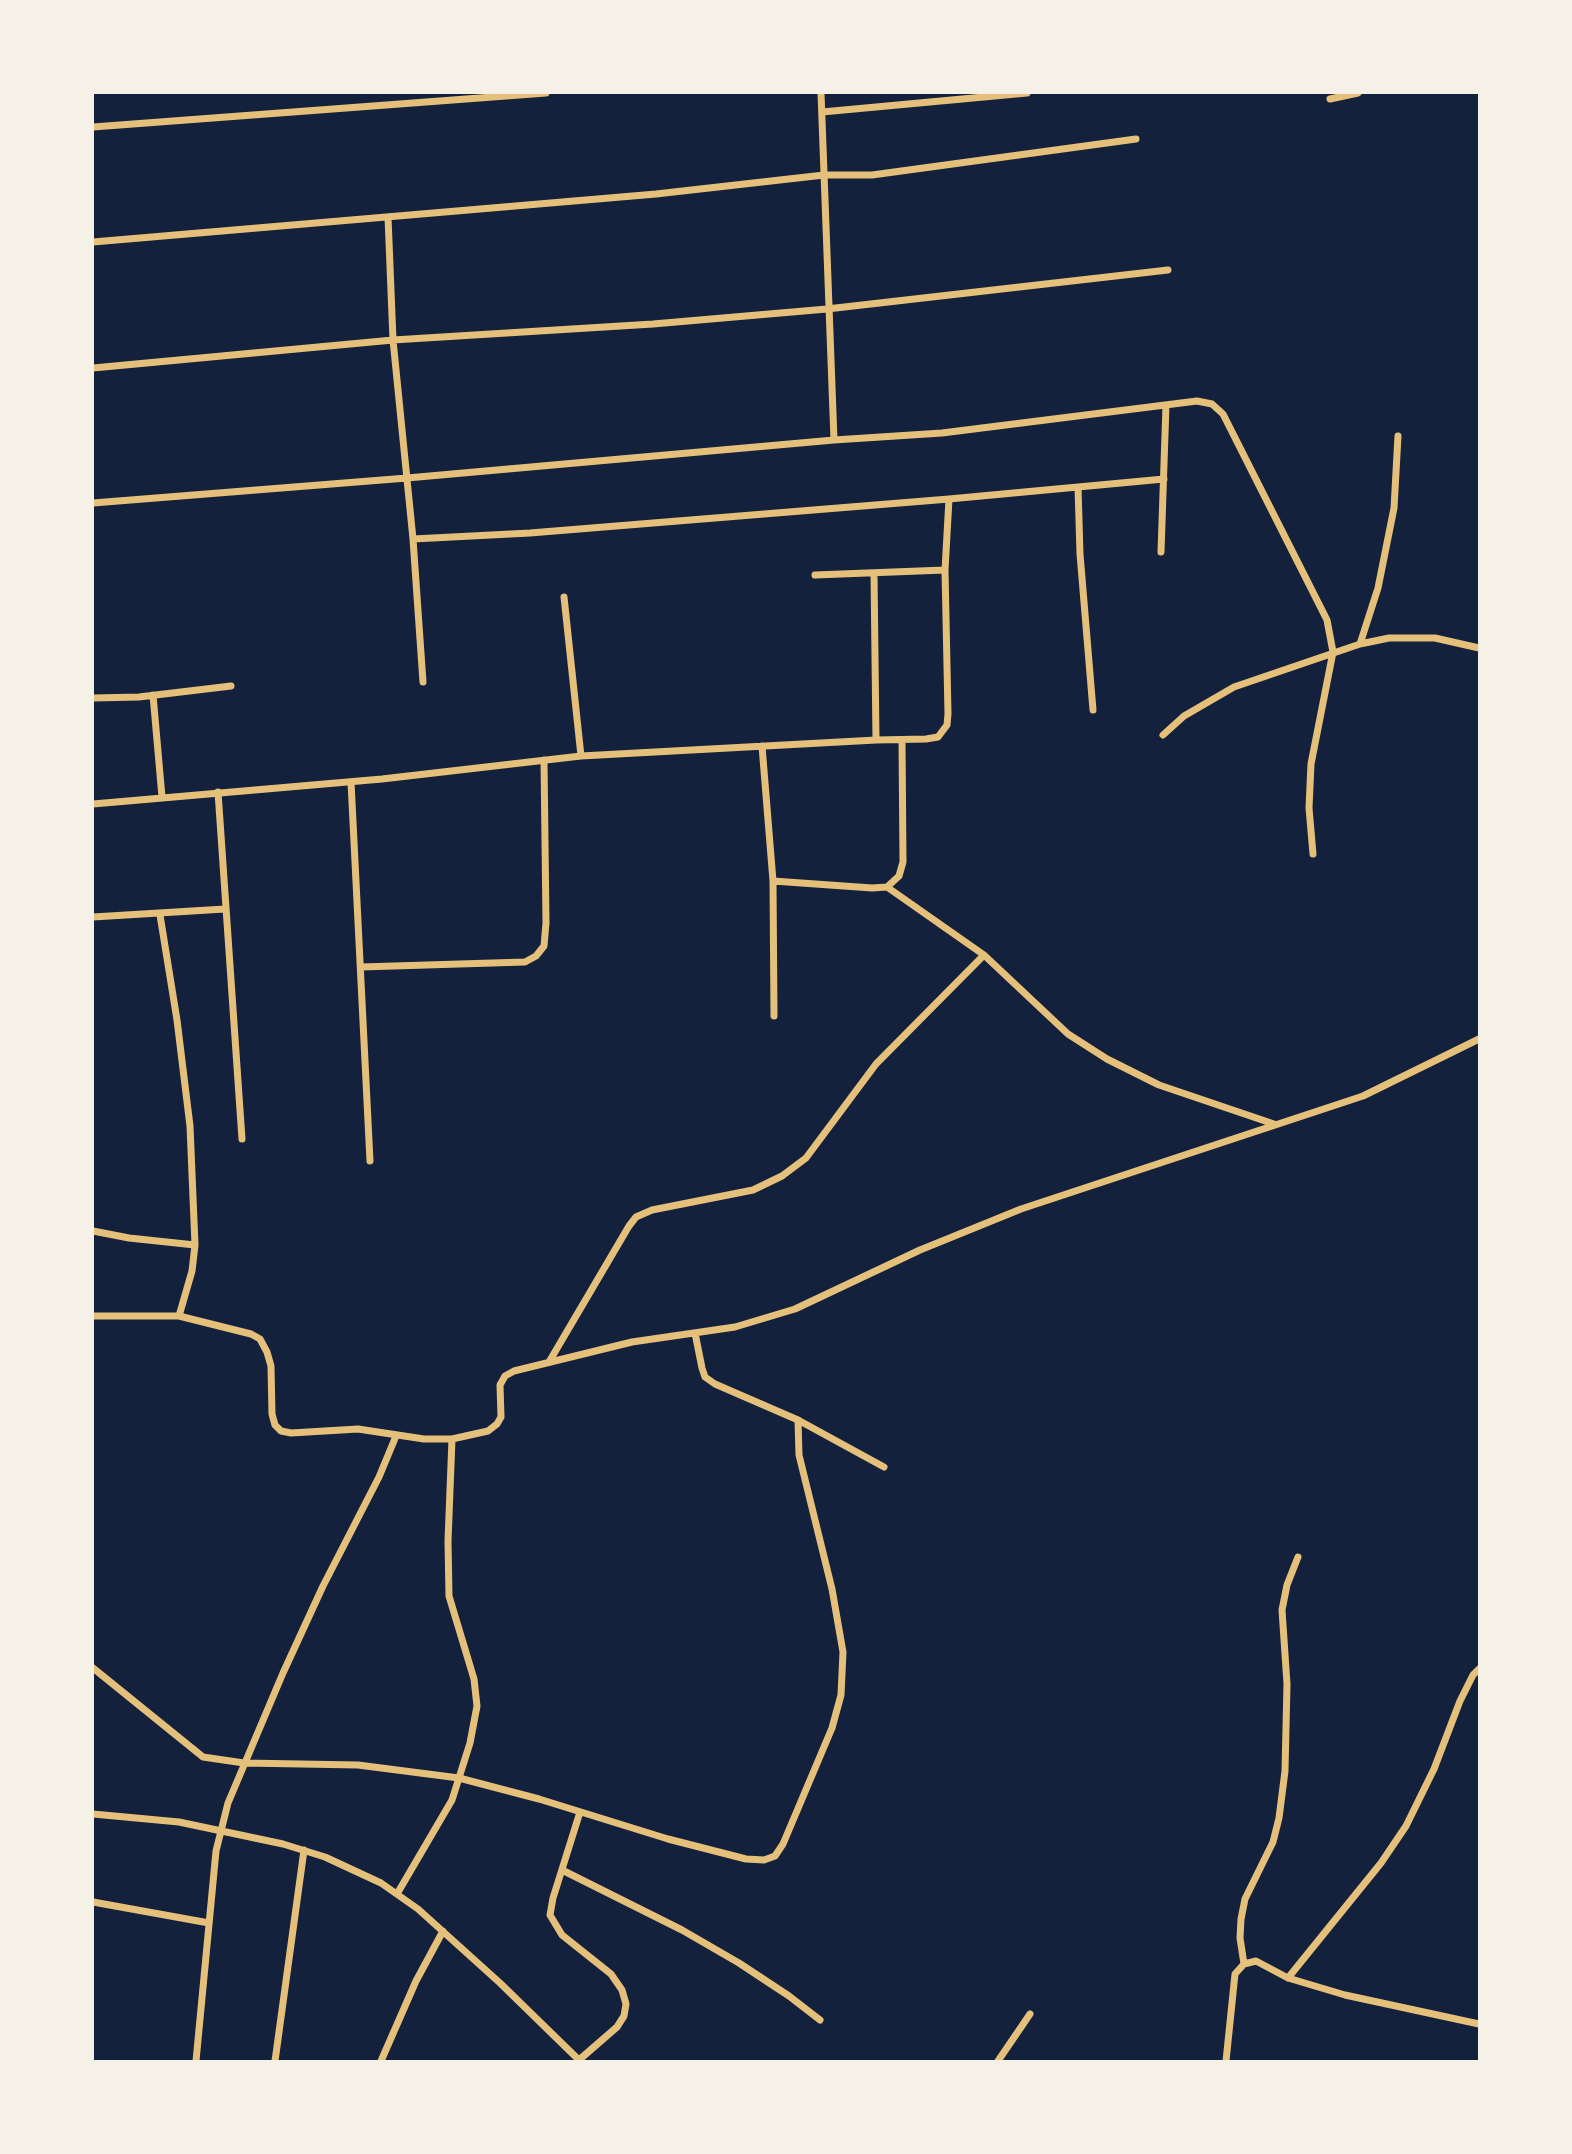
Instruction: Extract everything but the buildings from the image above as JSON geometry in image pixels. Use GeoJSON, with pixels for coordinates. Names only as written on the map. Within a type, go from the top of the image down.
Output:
{"type":"FeatureCollection","features":[{"type":"Feature","properties":{"kind":"street"},"geometry":{"type":"LineString","coordinates":[[93,127],[546,93]]}},
{"type":"Feature","properties":{"kind":"street"},"geometry":{"type":"LineString","coordinates":[[821,93],[834,440]]}},
{"type":"Feature","properties":{"kind":"street"},"geometry":{"type":"LineString","coordinates":[[822,112],[1027,93]]}},
{"type":"Feature","properties":{"kind":"street"},"geometry":{"type":"LineString","coordinates":[[1330,99],[1358,93]]}},
{"type":"Feature","properties":{"kind":"street"},"geometry":{"type":"LineString","coordinates":[[93,242],[656,194],[824,175],[873,175],[1136,139]]}},
{"type":"Feature","properties":{"kind":"street"},"geometry":{"type":"LineString","coordinates":[[387,217],[393,340],[413,539],[423,682]]}},
{"type":"Feature","properties":{"kind":"street"},"geometry":{"type":"LineString","coordinates":[[93,368],[393,340],[653,324],[827,309],[1168,270]]}},
{"type":"Feature","properties":{"kind":"street"},"geometry":{"type":"LineString","coordinates":[[93,503],[943,433],[1197,401],[1212,404],[1223,414],[1327,620],[1333,652],[1311,764],[1309,808],[1312,854]]}},
{"type":"Feature","properties":{"kind":"street"},"geometry":{"type":"LineString","coordinates":[[1161,552],[1166,405]]}},
{"type":"Feature","properties":{"kind":"street"},"geometry":{"type":"LineString","coordinates":[[1360,644],[1377,588],[1394,508],[1398,436]]}},
{"type":"Feature","properties":{"kind":"street"},"geometry":{"type":"LineString","coordinates":[[413,539],[530,533],[1164,479]]}},
{"type":"Feature","properties":{"kind":"street"},"geometry":{"type":"LineString","coordinates":[[1078,487],[1080,554],[1093,710]]}},
{"type":"Feature","properties":{"kind":"street"},"geometry":{"type":"LineString","coordinates":[[93,804],[351,782],[580,756],[938,737],[947,725],[945,570],[949,499]]}},
{"type":"Feature","properties":{"kind":"street"},"geometry":{"type":"LineString","coordinates":[[815,575],[945,570]]}},
{"type":"Feature","properties":{"kind":"street"},"geometry":{"type":"LineString","coordinates":[[874,573],[876,740]]}},
{"type":"Feature","properties":{"kind":"street"},"geometry":{"type":"LineString","coordinates":[[564,597],[580,756]]}},
{"type":"Feature","properties":{"kind":"street"},"geometry":{"type":"LineString","coordinates":[[1163,735],[1184,716],[1234,687],[1360,644],[1389,638],[1435,638],[1479,648]]}},
{"type":"Feature","properties":{"kind":"street"},"geometry":{"type":"LineString","coordinates":[[93,698],[153,695],[231,686]]}},
{"type":"Feature","properties":{"kind":"street"},"geometry":{"type":"LineString","coordinates":[[153,695],[162,797]]}},
{"type":"Feature","properties":{"kind":"street"},"geometry":{"type":"LineString","coordinates":[[773,881],[872,888],[887,887],[899,876],[903,862],[902,740]]}},
{"type":"Feature","properties":{"kind":"street"},"geometry":{"type":"LineString","coordinates":[[762,746],[773,881],[774,1016]]}},
{"type":"Feature","properties":{"kind":"street"},"geometry":{"type":"LineString","coordinates":[[361,967],[525,962],[536,956],[544,946],[546,923],[544,760]]}},
{"type":"Feature","properties":{"kind":"street"},"geometry":{"type":"LineString","coordinates":[[351,782],[370,1161]]}},
{"type":"Feature","properties":{"kind":"street"},"geometry":{"type":"LineString","coordinates":[[218,792],[242,1139]]}},
{"type":"Feature","properties":{"kind":"street"},"geometry":{"type":"LineString","coordinates":[[887,887],[984,955],[1068,1034],[1107,1059],[1159,1085],[1274,1124]]}},
{"type":"Feature","properties":{"kind":"street"},"geometry":{"type":"LineString","coordinates":[[93,917],[225,909]]}},
{"type":"Feature","properties":{"kind":"street"},"geometry":{"type":"LineString","coordinates":[[160,915],[190,1126],[195,1245],[192,1271],[178,1317]]}},
{"type":"Feature","properties":{"kind":"street"},"geometry":{"type":"LineString","coordinates":[[549,1362],[636,1217],[652,1210],[753,1190],[782,1176],[806,1158],[876,1064],[984,955]]}},
{"type":"Feature","properties":{"kind":"street"},"geometry":{"type":"LineString","coordinates":[[93,1316],[178,1317],[251,1334],[260,1339],[271,1366],[272,1414],[275,1425],[281,1431],[291,1433],[358,1429],[424,1439],[452,1439],[488,1431],[497,1424],[500,1417],[500,1385],[505,1376],[514,1371],[632,1342],[735,1327],[795,1309],[920,1250],[1021,1209],[1363,1096],[1479,1039]]}},
{"type":"Feature","properties":{"kind":"street"},"geometry":{"type":"LineString","coordinates":[[93,1231],[195,1245]]}},
{"type":"Feature","properties":{"kind":"street"},"geometry":{"type":"LineString","coordinates":[[695,1333],[705,1377],[715,1384],[798,1420],[884,1467]]}},
{"type":"Feature","properties":{"kind":"street"},"geometry":{"type":"LineString","coordinates":[[93,1668],[203,1756],[244,1763],[358,1765],[459,1778],[668,1839],[746,1859],[764,1860],[775,1856],[783,1844],[832,1728],[841,1695],[843,1651],[832,1589],[799,1455],[798,1420]]}},
{"type":"Feature","properties":{"kind":"street"},"geometry":{"type":"LineString","coordinates":[[196,2061],[220,1829],[244,1763],[323,1586],[379,1476],[396,1436]]}},
{"type":"Feature","properties":{"kind":"street"},"geometry":{"type":"LineString","coordinates":[[397,1894],[446,1811],[470,1743],[477,1706],[474,1679],[449,1596],[452,1439]]}},
{"type":"Feature","properties":{"kind":"street"},"geometry":{"type":"LineString","coordinates":[[1244,1964],[1240,1928],[1245,1899],[1273,1842],[1279,1818],[1285,1771],[1287,1684],[1282,1610],[1287,1585],[1298,1557]]}},
{"type":"Feature","properties":{"kind":"street"},"geometry":{"type":"LineString","coordinates":[[1288,1978],[1381,1863],[1406,1826],[1434,1769],[1460,1700],[1479,1669]]}},
{"type":"Feature","properties":{"kind":"street"},"geometry":{"type":"LineString","coordinates":[[93,1814],[179,1822],[220,1829],[325,1857],[381,1883],[443,1931],[579,2061],[617,2027],[624,2016],[626,2004],[622,1990],[611,1974],[562,1934],[550,1915],[580,1812]]}},
{"type":"Feature","properties":{"kind":"street"},"geometry":{"type":"LineString","coordinates":[[275,2061],[304,1850]]}},
{"type":"Feature","properties":{"kind":"street"},"geometry":{"type":"LineString","coordinates":[[562,1870],[705,1943],[789,1996],[820,2020]]}},
{"type":"Feature","properties":{"kind":"street"},"geometry":{"type":"LineString","coordinates":[[93,1902],[209,1923]]}},
{"type":"Feature","properties":{"kind":"street"},"geometry":{"type":"LineString","coordinates":[[381,2061],[416,1981],[443,1931]]}},
{"type":"Feature","properties":{"kind":"street"},"geometry":{"type":"LineString","coordinates":[[1226,2061],[1231,1993],[1235,1975],[1244,1964],[1256,1961],[1288,1978],[1345,1995],[1479,2024]]}},
{"type":"Feature","properties":{"kind":"street"},"geometry":{"type":"LineString","coordinates":[[998,2061],[1030,2014]]}}]}
